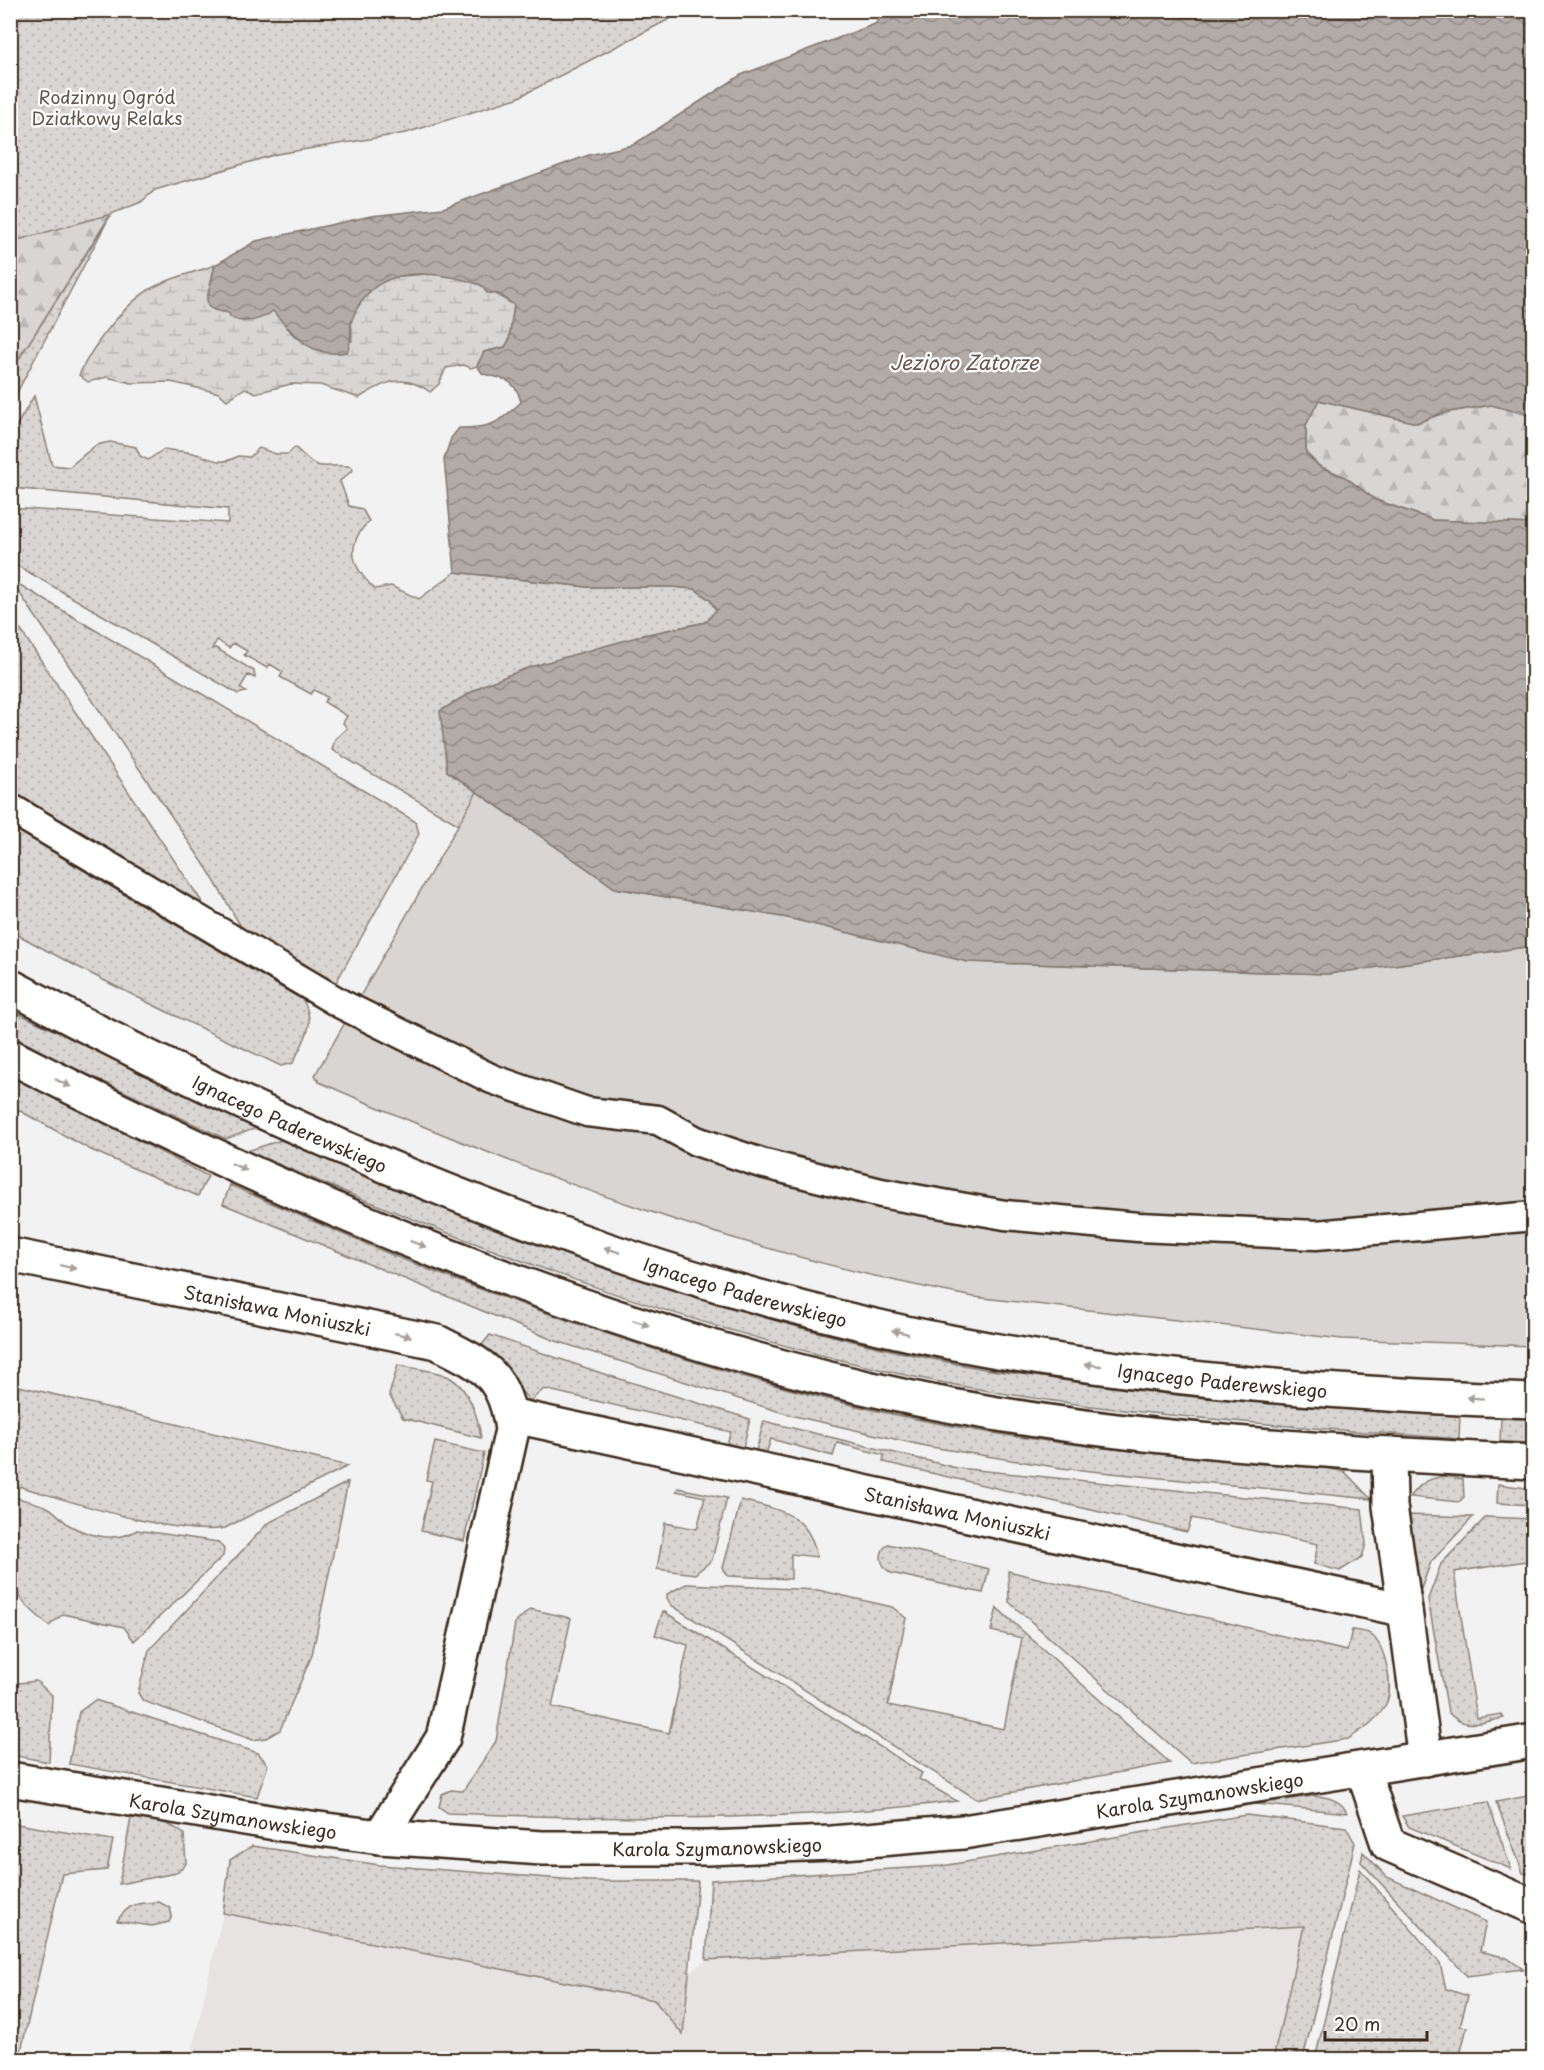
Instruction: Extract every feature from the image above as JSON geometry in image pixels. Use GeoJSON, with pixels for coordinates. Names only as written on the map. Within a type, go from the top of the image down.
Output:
{"type":"FeatureCollection","features":[{"type":"Feature","properties":{"kind":"street"},"geometry":{"type":"LineString","coordinates":[[10,808],[341,1004],[492,1079],[587,1112],[658,1120],[696,1141],[761,1162],[880,1193],[994,1213],[1138,1227],[1316,1235],[1533,1216]]}},
{"type":"Feature","properties":{"kind":"street","name":"Ignacego Paderewskiego"},"geometry":{"type":"LineString","coordinates":[[10,986],[276,1119],[416,1178],[557,1232],[783,1303],[958,1344],[1106,1366],[1312,1388],[1533,1401]]}},
{"type":"Feature","properties":{"kind":"street"},"geometry":{"type":"LineString","coordinates":[[10,1056],[189,1144],[387,1232],[565,1297],[780,1366],[896,1394],[1012,1415],[1189,1437],[1389,1454],[1533,1462]]}},
{"type":"Feature","properties":{"kind":"street","name":"Stanisława Moniuszki"},"geometry":{"type":"LineString","coordinates":[[10,1255],[437,1342],[476,1361],[497,1380],[510,1415],[512,1430],[443,1738],[380,1837]]}},
{"type":"Feature","properties":{"kind":"street","name":"Stanisława Moniuszki"},"geometry":{"type":"LineString","coordinates":[[510,1415],[1405,1610]]}},
{"type":"Feature","properties":{"kind":"street"},"geometry":{"type":"LineString","coordinates":[[1389,1454],[1390,1506],[1425,1759],[1533,1741]]}},
{"type":"Feature","properties":{"kind":"street","name":"Karola Szymanowskiego"},"geometry":{"type":"LineString","coordinates":[[10,1779],[281,1824],[380,1837],[542,1848],[707,1848],[832,1843],[963,1832],[1425,1759]]}},
{"type":"Feature","properties":{"kind":"street"},"geometry":{"type":"LineString","coordinates":[[1363,1770],[1388,1844],[1533,1907]]}},
{"type":"Feature","properties":{"kind":"shaded area"},"geometry":{"type":"Polygon","coordinates":[[[223,1913],[654,2000],[706,1960],[1304,1926],[1273,2059],[190,2060],[223,1913]]]}},
{"type":"Feature","properties":{"kind":"green space","name":"Rodzinny Ogród Działkowy Relaks"},"geometry":{"type":"Polygon","coordinates":[[[11,11],[685,11],[517,98],[406,133],[277,154],[155,190],[141,202],[110,215],[11,242],[11,11]]]}},
{"type":"Feature","properties":{"kind":"green space"},"geometry":{"type":"Polygon","coordinates":[[[111,214],[18,360],[11,381],[11,242],[111,214]]]}},
{"type":"Feature","properties":{"kind":"green space"},"geometry":{"type":"Polygon","coordinates":[[[108,220],[11,404],[11,381],[18,360],[108,220]]]}},
{"type":"Feature","properties":{"kind":"green space"},"geometry":{"type":"Polygon","coordinates":[[[215,265],[207,299],[221,312],[273,310],[296,338],[352,341],[351,319],[373,287],[389,277],[440,273],[481,285],[514,305],[509,340],[505,347],[484,352],[477,366],[471,368],[464,365],[446,368],[439,384],[430,392],[421,386],[403,381],[386,384],[359,398],[320,385],[291,384],[256,393],[245,388],[227,400],[219,393],[171,382],[131,383],[107,377],[88,382],[79,375],[102,337],[135,300],[165,282],[215,265]]]}},
{"type":"Feature","properties":{"kind":"green space"},"geometry":{"type":"Polygon","coordinates":[[[34,396],[52,465],[69,467],[96,445],[110,442],[136,447],[140,456],[148,460],[164,449],[226,461],[238,456],[250,457],[259,448],[276,454],[288,454],[295,447],[310,461],[320,466],[350,466],[353,470],[340,481],[349,506],[362,509],[369,521],[356,539],[354,556],[361,573],[375,589],[391,586],[419,599],[455,572],[587,587],[695,589],[710,600],[717,611],[706,622],[644,635],[447,771],[477,792],[459,825],[332,750],[335,739],[347,728],[343,723],[347,716],[324,702],[327,697],[314,690],[311,694],[280,677],[283,672],[270,664],[267,668],[244,655],[247,651],[233,643],[229,648],[217,640],[212,649],[216,648],[254,671],[255,678],[248,675],[240,688],[246,692],[238,694],[11,562],[11,508],[228,523],[228,509],[11,488],[11,435],[34,396]]]}},
{"type":"Feature","properties":{"kind":"green space"},"geometry":{"type":"Polygon","coordinates":[[[1318,400],[1417,423],[1443,413],[1492,405],[1533,416],[1533,524],[1433,520],[1376,500],[1345,477],[1319,466],[1306,453],[1306,425],[1318,400]]]}},
{"type":"Feature","properties":{"kind":"green space"},"geometry":{"type":"Polygon","coordinates":[[[10,579],[416,822],[419,834],[334,986],[244,932],[208,870],[10,579]]]}},
{"type":"Feature","properties":{"kind":"green space"},"geometry":{"type":"Polygon","coordinates":[[[10,614],[202,902],[202,908],[11,794],[10,614]]]}},
{"type":"Feature","properties":{"kind":"green space"},"geometry":{"type":"Polygon","coordinates":[[[477,792],[615,888],[788,918],[968,962],[1327,974],[1533,946],[1533,1346],[1342,1339],[974,1297],[889,1279],[805,1259],[640,1208],[478,1148],[319,1082],[315,1075],[477,792]]]}},
{"type":"Feature","properties":{"kind":"green space"},"geometry":{"type":"Polygon","coordinates":[[[10,824],[66,860],[303,1000],[309,1025],[293,1063],[281,1066],[144,1001],[11,931],[10,824]]]}},
{"type":"Feature","properties":{"kind":"green space"},"geometry":{"type":"Polygon","coordinates":[[[11,1008],[257,1128],[226,1139],[61,1062],[11,1035],[11,1008]]]}},
{"type":"Feature","properties":{"kind":"green space"},"geometry":{"type":"Polygon","coordinates":[[[11,1076],[208,1176],[198,1196],[91,1150],[11,1106],[11,1076]]]}},
{"type":"Feature","properties":{"kind":"green space"},"geometry":{"type":"Polygon","coordinates":[[[281,1140],[366,1176],[539,1243],[715,1303],[804,1329],[894,1351],[1012,1373],[1231,1397],[1460,1414],[1459,1439],[1240,1422],[1094,1407],[950,1384],[797,1349],[716,1326],[558,1274],[401,1215],[247,1151],[281,1140]]]}},
{"type":"Feature","properties":{"kind":"green space"},"geometry":{"type":"Polygon","coordinates":[[[230,1185],[432,1271],[613,1336],[738,1375],[864,1408],[1026,1438],[1128,1451],[1331,1469],[1345,1472],[1371,1499],[1061,1468],[925,1446],[790,1415],[553,1340],[223,1204],[230,1185]]]}},
{"type":"Feature","properties":{"kind":"green space"},"geometry":{"type":"Polygon","coordinates":[[[490,1335],[604,1374],[750,1419],[743,1448],[727,1443],[731,1432],[544,1389],[530,1401],[481,1346],[490,1335]]]}},
{"type":"Feature","properties":{"kind":"green space"},"geometry":{"type":"Polygon","coordinates":[[[398,1365],[437,1373],[456,1382],[471,1403],[481,1438],[403,1418],[389,1395],[398,1365]]]}},
{"type":"Feature","properties":{"kind":"green space"},"geometry":{"type":"Polygon","coordinates":[[[10,1384],[348,1466],[225,1528],[204,1530],[178,1527],[119,1515],[11,1484],[10,1384]]]}},
{"type":"Feature","properties":{"kind":"green space"},"geometry":{"type":"Polygon","coordinates":[[[1501,1418],[1533,1419],[1533,1443],[1500,1442],[1501,1418]]]}},
{"type":"Feature","properties":{"kind":"green space"},"geometry":{"type":"Polygon","coordinates":[[[764,1421],[957,1468],[1362,1509],[1366,1544],[1362,1557],[1340,1571],[1314,1564],[1318,1544],[1192,1518],[1187,1532],[883,1462],[884,1455],[837,1443],[833,1456],[771,1439],[766,1454],[756,1451],[764,1421]]]}},
{"type":"Feature","properties":{"kind":"green space"},"geometry":{"type":"Polygon","coordinates":[[[435,1442],[484,1453],[464,1541],[421,1531],[432,1481],[426,1480],[435,1442]]]}},
{"type":"Feature","properties":{"kind":"green space"},"geometry":{"type":"Polygon","coordinates":[[[1446,1476],[1463,1479],[1464,1497],[1459,1502],[1410,1497],[1425,1482],[1446,1476]]]}},
{"type":"Feature","properties":{"kind":"green space"},"geometry":{"type":"Polygon","coordinates":[[[348,1482],[312,1655],[280,1730],[266,1738],[253,1740],[143,1701],[138,1693],[149,1650],[268,1523],[348,1482]]]}},
{"type":"Feature","properties":{"kind":"green space"},"geometry":{"type":"Polygon","coordinates":[[[1498,1484],[1533,1489],[1533,1505],[1497,1503],[1498,1484]]]}},
{"type":"Feature","properties":{"kind":"green space"},"geometry":{"type":"Polygon","coordinates":[[[678,1488],[727,1498],[712,1560],[695,1574],[657,1569],[665,1523],[697,1529],[705,1497],[676,1491],[678,1488]]]}},
{"type":"Feature","properties":{"kind":"green space"},"geometry":{"type":"Polygon","coordinates":[[[11,1496],[47,1507],[69,1525],[94,1535],[121,1536],[137,1530],[218,1542],[224,1549],[223,1556],[134,1641],[124,1627],[63,1614],[49,1626],[26,1605],[11,1583],[11,1496]]]}},
{"type":"Feature","properties":{"kind":"green space"},"geometry":{"type":"Polygon","coordinates":[[[741,1500],[790,1515],[807,1531],[817,1557],[791,1554],[791,1579],[728,1576],[723,1568],[741,1500]]]}},
{"type":"Feature","properties":{"kind":"green space"},"geometry":{"type":"Polygon","coordinates":[[[1407,1515],[1473,1517],[1431,1562],[1419,1594],[1407,1515]]]}},
{"type":"Feature","properties":{"kind":"green space"},"geometry":{"type":"Polygon","coordinates":[[[1486,1517],[1533,1519],[1533,1560],[1454,1572],[1477,1718],[1501,1714],[1504,1718],[1474,1724],[1460,1722],[1448,1712],[1428,1599],[1441,1564],[1486,1517]]]}},
{"type":"Feature","properties":{"kind":"green space"},"geometry":{"type":"Polygon","coordinates":[[[888,1544],[989,1569],[983,1593],[891,1573],[884,1567],[881,1559],[882,1551],[888,1544]]]}},
{"type":"Feature","properties":{"kind":"green space"},"geometry":{"type":"Polygon","coordinates":[[[1008,1571],[1347,1651],[1352,1630],[1366,1632],[1376,1640],[1387,1667],[1389,1688],[1386,1704],[1374,1720],[1348,1739],[1191,1763],[1009,1602],[1008,1571]]]}},
{"type":"Feature","properties":{"kind":"green space"},"geometry":{"type":"Polygon","coordinates":[[[686,1584],[818,1590],[892,1607],[906,1618],[888,1705],[1004,1729],[1022,1638],[991,1631],[997,1608],[1170,1763],[976,1799],[671,1605],[667,1594],[686,1584]]]}},
{"type":"Feature","properties":{"kind":"green space"},"geometry":{"type":"Polygon","coordinates":[[[530,1609],[571,1618],[552,1707],[669,1733],[688,1645],[655,1635],[663,1611],[922,1773],[919,1779],[957,1801],[830,1813],[703,1818],[448,1813],[439,1807],[442,1794],[451,1790],[463,1791],[496,1741],[515,1623],[530,1609]]]}},
{"type":"Feature","properties":{"kind":"green space"},"geometry":{"type":"Polygon","coordinates":[[[36,1681],[52,1695],[49,1762],[11,1755],[11,1684],[36,1681]]]}},
{"type":"Feature","properties":{"kind":"green space"},"geometry":{"type":"Polygon","coordinates":[[[95,1700],[258,1753],[268,1765],[257,1797],[69,1764],[79,1712],[95,1700]]]}},
{"type":"Feature","properties":{"kind":"green space"},"geometry":{"type":"Polygon","coordinates":[[[1534,1795],[1533,1875],[1523,1873],[1496,1802],[1534,1795]]]}},
{"type":"Feature","properties":{"kind":"green space"},"geometry":{"type":"Polygon","coordinates":[[[1313,1796],[1333,1800],[1347,1813],[1255,1804],[1313,1796]]]}},
{"type":"Feature","properties":{"kind":"green space"},"geometry":{"type":"Polygon","coordinates":[[[1488,1802],[1511,1869],[1409,1827],[1402,1816],[1488,1802]]]}},
{"type":"Feature","properties":{"kind":"green space"},"geometry":{"type":"Polygon","coordinates":[[[1246,1815],[1346,1827],[1355,1843],[1303,2059],[1273,2059],[1304,1926],[706,1960],[711,1880],[942,1866],[1246,1815]]]}},
{"type":"Feature","properties":{"kind":"green space"},"geometry":{"type":"Polygon","coordinates":[[[131,1818],[159,1822],[172,1826],[184,1834],[186,1864],[176,1873],[119,1884],[131,1818]]]}},
{"type":"Feature","properties":{"kind":"green space"},"geometry":{"type":"Polygon","coordinates":[[[11,1823],[113,1840],[107,1870],[62,1874],[19,2060],[10,2059],[11,1823]]]}},
{"type":"Feature","properties":{"kind":"green space"},"geometry":{"type":"Polygon","coordinates":[[[252,1846],[380,1865],[588,1881],[698,1881],[683,2035],[654,2000],[223,1913],[230,1860],[252,1846]]]}},
{"type":"Feature","properties":{"kind":"green space"},"geometry":{"type":"Polygon","coordinates":[[[1363,1852],[1387,1877],[1486,1922],[1480,1951],[1507,1958],[1523,1969],[1467,1976],[1361,1862],[1363,1852]]]}},
{"type":"Feature","properties":{"kind":"green space"},"geometry":{"type":"Polygon","coordinates":[[[1360,1869],[1440,1963],[1446,1989],[1468,1996],[1460,2026],[1467,2027],[1459,2059],[1315,2059],[1360,1869]]]}},
{"type":"Feature","properties":{"kind":"green space"},"geometry":{"type":"Polygon","coordinates":[[[159,1902],[170,1908],[172,1916],[169,1922],[152,1926],[117,1921],[130,1907],[159,1902]]]}},
{"type":"Feature","properties":{"kind":"water","name":"Jezioro Zatorze"},"geometry":{"type":"Polygon","coordinates":[[[887,11],[1533,11],[1533,416],[1491,405],[1443,413],[1417,423],[1319,400],[1306,425],[1306,453],[1319,466],[1345,477],[1376,500],[1433,520],[1533,524],[1533,946],[1327,974],[968,962],[788,918],[615,888],[447,771],[440,711],[483,685],[530,667],[644,635],[706,622],[716,610],[710,600],[695,589],[587,587],[455,572],[444,459],[451,438],[459,428],[487,426],[500,420],[521,402],[516,389],[508,381],[483,374],[477,366],[484,352],[505,347],[509,340],[514,305],[499,294],[487,293],[481,285],[445,276],[408,275],[391,279],[376,287],[363,299],[353,317],[347,352],[323,352],[304,343],[273,311],[259,319],[243,321],[233,318],[228,313],[210,308],[207,299],[215,265],[256,241],[371,216],[443,208],[589,155],[633,145],[741,75],[875,24],[887,11]]]}}]}
